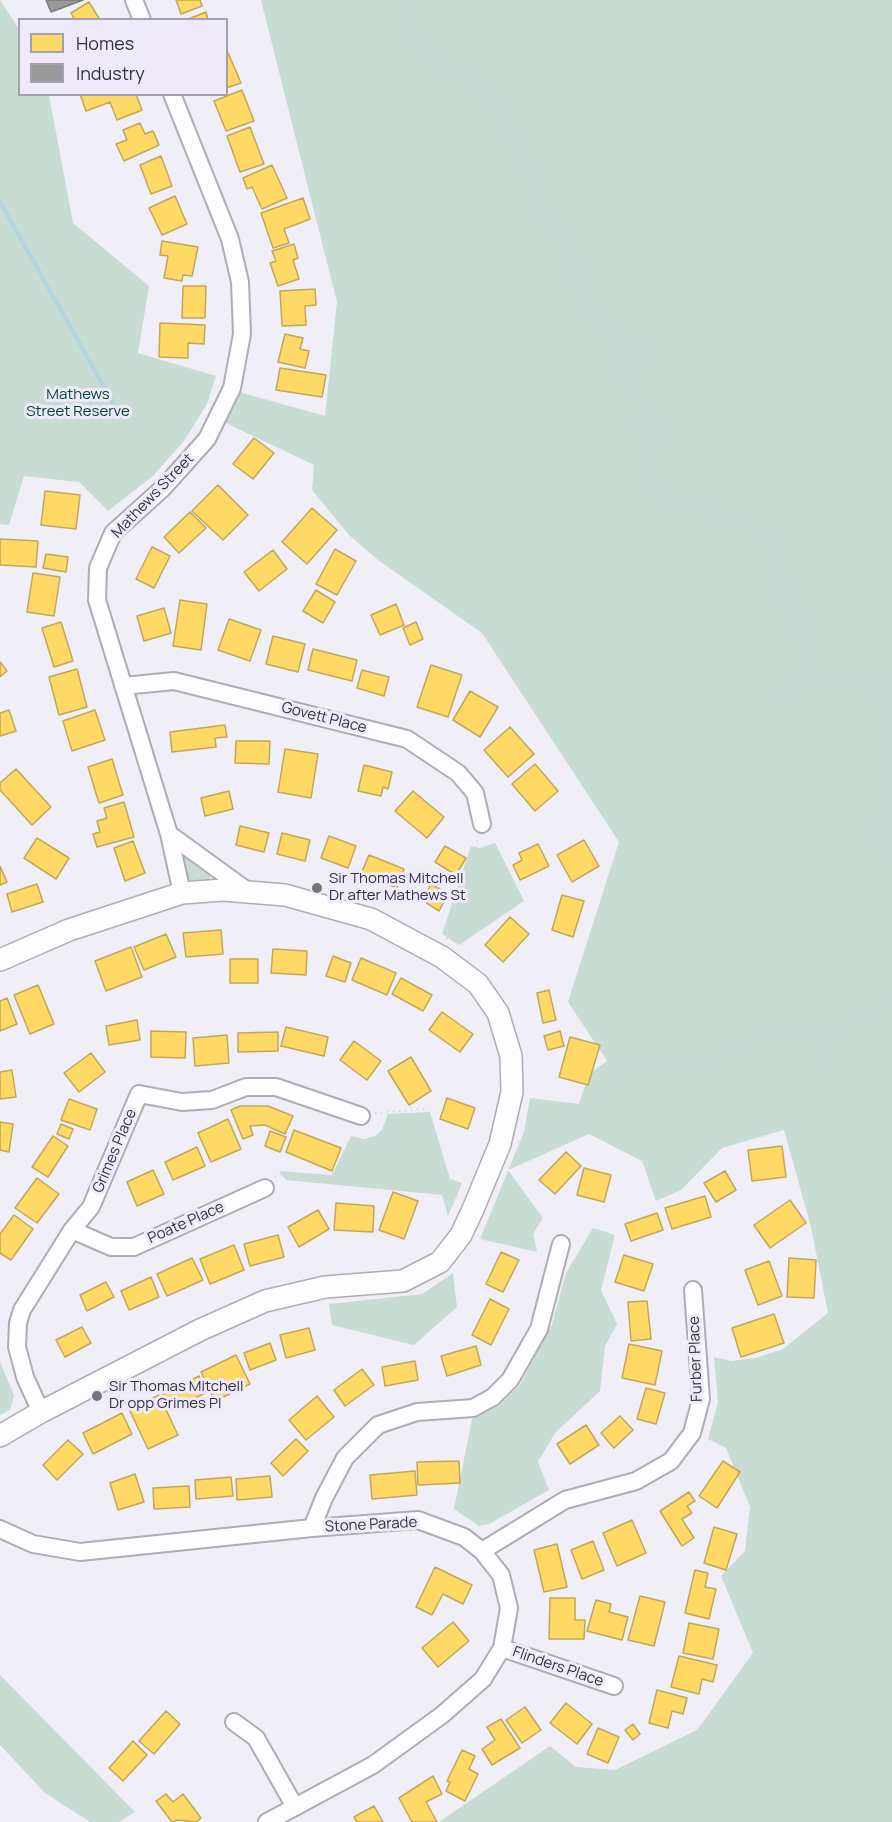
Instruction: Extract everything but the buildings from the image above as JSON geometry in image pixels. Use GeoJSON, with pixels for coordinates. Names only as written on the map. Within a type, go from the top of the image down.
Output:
{"type":"FeatureCollection","features":[{"type":"Feature","properties":{"kind":"street"},"geometry":{"type":"LineString","coordinates":[[134,0],[141,18]]}},
{"type":"Feature","properties":{"kind":"street","name":"Mathews Street"},"geometry":{"type":"LineString","coordinates":[[173,96],[230,239],[240,282],[242,334],[232,388],[207,439],[163,488],[113,533],[98,568],[97,600],[169,834],[182,893]]}},
{"type":"Feature","properties":{"kind":"street","name":"Govett Place"},"geometry":{"type":"LineString","coordinates":[[123,686],[174,681],[407,739],[437,758],[475,793],[482,824]]}},
{"type":"Feature","properties":{"kind":"street"},"geometry":{"type":"LineString","coordinates":[[169,834],[249,892]]}},
{"type":"Feature","properties":{"kind":"street"},"geometry":{"type":"LineString","coordinates":[[0,960],[69,930],[182,893],[223,890],[285,895],[371,919],[442,957],[478,984],[498,1013],[511,1056],[512,1092],[509,1115],[500,1144],[461,1235],[440,1262],[420,1275],[403,1281],[326,1287],[265,1301],[200,1330],[41,1412],[0,1436]]}},
{"type":"Feature","properties":{"kind":"street","name":"Grimes Place"},"geometry":{"type":"LineString","coordinates":[[41,1412],[17,1347],[18,1323],[22,1310],[72,1230],[91,1207],[140,1094],[182,1102],[212,1100],[246,1087],[276,1087],[361,1116]]}},
{"type":"Feature","properties":{"kind":"street","name":"Poate Place"},"geometry":{"type":"LineString","coordinates":[[72,1230],[111,1246],[134,1247],[265,1188]]}},
{"type":"Feature","properties":{"kind":"street"},"geometry":{"type":"LineString","coordinates":[[312,1528],[324,1498],[345,1458],[378,1425],[417,1412],[473,1408],[493,1397],[510,1380],[539,1329],[561,1244]]}},
{"type":"Feature","properties":{"kind":"street","name":"Furber Place"},"geometry":{"type":"LineString","coordinates":[[482,1551],[565,1500],[636,1481],[671,1461],[692,1433],[701,1399],[693,1290]]}},
{"type":"Feature","properties":{"kind":"street","name":"Stone Parade"},"geometry":{"type":"LineString","coordinates":[[0,1529],[33,1544],[80,1552],[312,1528],[418,1520],[464,1537],[482,1551],[501,1575],[509,1608],[502,1648],[483,1679],[442,1715],[373,1765],[267,1822]]}},
{"type":"Feature","properties":{"kind":"street","name":"Flinders Place"},"geometry":{"type":"LineString","coordinates":[[502,1648],[614,1686]]}},
{"type":"Feature","properties":{"kind":"street"},"geometry":{"type":"LineString","coordinates":[[234,1722],[256,1738],[295,1807]]}},
{"type":"Feature","properties":{"kind":"path"},"geometry":{"type":"LineString","coordinates":[[401,0],[413,21],[414,38],[420,51],[433,57],[443,69],[462,72],[482,85],[488,101],[501,111],[511,128],[514,147],[532,176],[539,194],[537,202],[569,247],[577,264],[574,287],[590,307],[603,317],[615,339],[629,383],[627,390],[634,392],[655,416],[662,436],[660,445],[649,459],[647,471]]}},
{"type":"Feature","properties":{"kind":"path"},"geometry":{"type":"LineString","coordinates":[[615,339],[644,350],[645,354],[638,366],[626,375]]}},
{"type":"Feature","properties":{"kind":"path"},"geometry":{"type":"LineString","coordinates":[[645,404],[640,428],[652,491],[667,500],[704,505],[718,521],[753,528],[768,536],[778,577],[779,595],[804,646]]}},
{"type":"Feature","properties":{"kind":"path"},"geometry":{"type":"LineString","coordinates":[[778,577],[797,589],[804,646],[804,669],[812,677],[858,681],[883,704],[892,733]]}},
{"type":"Feature","properties":{"kind":"path"},"geometry":{"type":"LineString","coordinates":[[782,699],[812,677]]}},
{"type":"Feature","properties":{"kind":"path"},"geometry":{"type":"LineString","coordinates":[[872,692],[892,685]]}},
{"type":"Feature","properties":{"kind":"path"},"geometry":{"type":"LineString","coordinates":[[892,748],[892,759]]}},
{"type":"Feature","properties":{"kind":"path"},"geometry":{"type":"LineString","coordinates":[[892,782],[878,837],[884,849],[892,857]]}},
{"type":"Feature","properties":{"kind":"path"},"geometry":{"type":"LineString","coordinates":[[442,957],[482,824]]}},
{"type":"Feature","properties":{"kind":"path"},"geometry":{"type":"LineString","coordinates":[[500,1144],[514,1143],[532,1137],[568,1119],[608,1088],[627,1064],[655,1060],[708,1061],[760,1038],[835,1032],[879,1008],[892,993]]}},
{"type":"Feature","properties":{"kind":"path"},"geometry":{"type":"LineString","coordinates":[[827,1032],[831,1063]]}},
{"type":"Feature","properties":{"kind":"path"},"geometry":{"type":"LineString","coordinates":[[361,1116],[383,1111],[426,1109],[449,1188],[458,1199]]}},
{"type":"Feature","properties":{"kind":"path"},"geometry":{"type":"LineString","coordinates":[[265,1188],[278,1175],[334,1178],[354,1144],[369,1143],[392,1133],[407,1110]]}},
{"type":"Feature","properties":{"kind":"green space","name":"Mathews Street Reserve"},"geometry":{"type":"Polygon","coordinates":[[[0,0],[18,27],[18,96],[49,96],[73,223],[149,286],[138,353],[216,376],[207,404],[184,441],[153,476],[108,511],[79,482],[24,476],[9,525],[0,524],[0,0]]]}},
{"type":"Feature","properties":{"kind":"green space"},"geometry":{"type":"Polygon","coordinates":[[[261,0],[892,0],[892,1822],[439,1822],[550,1746],[576,1767],[615,1770],[697,1730],[753,1653],[721,1576],[745,1551],[750,1507],[726,1448],[708,1439],[718,1402],[714,1357],[731,1361],[755,1358],[783,1349],[828,1313],[811,1227],[784,1130],[722,1148],[681,1190],[656,1201],[642,1161],[589,1134],[508,1170],[524,1132],[530,1098],[579,1104],[589,1074],[607,1061],[568,1002],[619,842],[482,633],[378,560],[349,535],[312,490],[314,465],[224,422],[239,392],[325,416],[337,302],[261,0]]]}},
{"type":"Feature","properties":{"kind":"green space"},"geometry":{"type":"Polygon","coordinates":[[[495,843],[524,901],[459,945],[442,934],[471,846],[480,848],[495,843]]]}},
{"type":"Feature","properties":{"kind":"green space"},"geometry":{"type":"Polygon","coordinates":[[[182,854],[187,854],[211,874],[210,878],[207,881],[187,882],[182,854]]]}},
{"type":"Feature","properties":{"kind":"green space"},"geometry":{"type":"Polygon","coordinates":[[[430,1112],[450,1179],[462,1183],[448,1216],[442,1195],[286,1180],[279,1171],[332,1175],[351,1136],[364,1139],[375,1136],[382,1130],[388,1114],[430,1112]]]}},
{"type":"Feature","properties":{"kind":"green space"},"geometry":{"type":"Polygon","coordinates":[[[508,1170],[543,1218],[533,1234],[537,1252],[480,1239],[508,1170]]]}},
{"type":"Feature","properties":{"kind":"green space"},"geometry":{"type":"Polygon","coordinates":[[[593,1228],[615,1235],[601,1290],[617,1324],[605,1346],[600,1391],[555,1433],[538,1462],[549,1490],[489,1524],[479,1526],[454,1509],[472,1419],[500,1405],[520,1385],[552,1324],[566,1273],[593,1228]]]}},
{"type":"Feature","properties":{"kind":"green space"},"geometry":{"type":"Polygon","coordinates":[[[453,1273],[457,1307],[414,1345],[332,1325],[329,1304],[422,1294],[453,1273]]]}},
{"type":"Feature","properties":{"kind":"green space"},"geometry":{"type":"Polygon","coordinates":[[[0,1362],[14,1395],[10,1410],[0,1415],[0,1362]]]}},
{"type":"Feature","properties":{"kind":"green space"},"geometry":{"type":"Polygon","coordinates":[[[0,1675],[135,1812],[119,1822],[90,1822],[45,1793],[0,1745],[0,1675]]]}},
{"type":"Feature","properties":{"kind":"waterway"},"geometry":{"type":"LineString","coordinates":[[0,202],[121,417]]}},
{"type":"Feature","properties":{"kind":"place","name":"Sir Thomas Mitchell Dr after Mathews St"},"geometry":{"type":"Point","coordinates":[317,888]}},
{"type":"Feature","properties":{"kind":"place","name":"Sir Thomas Mitchell Dr opp Grimes Pl"},"geometry":{"type":"Point","coordinates":[97,1396]}}]}
